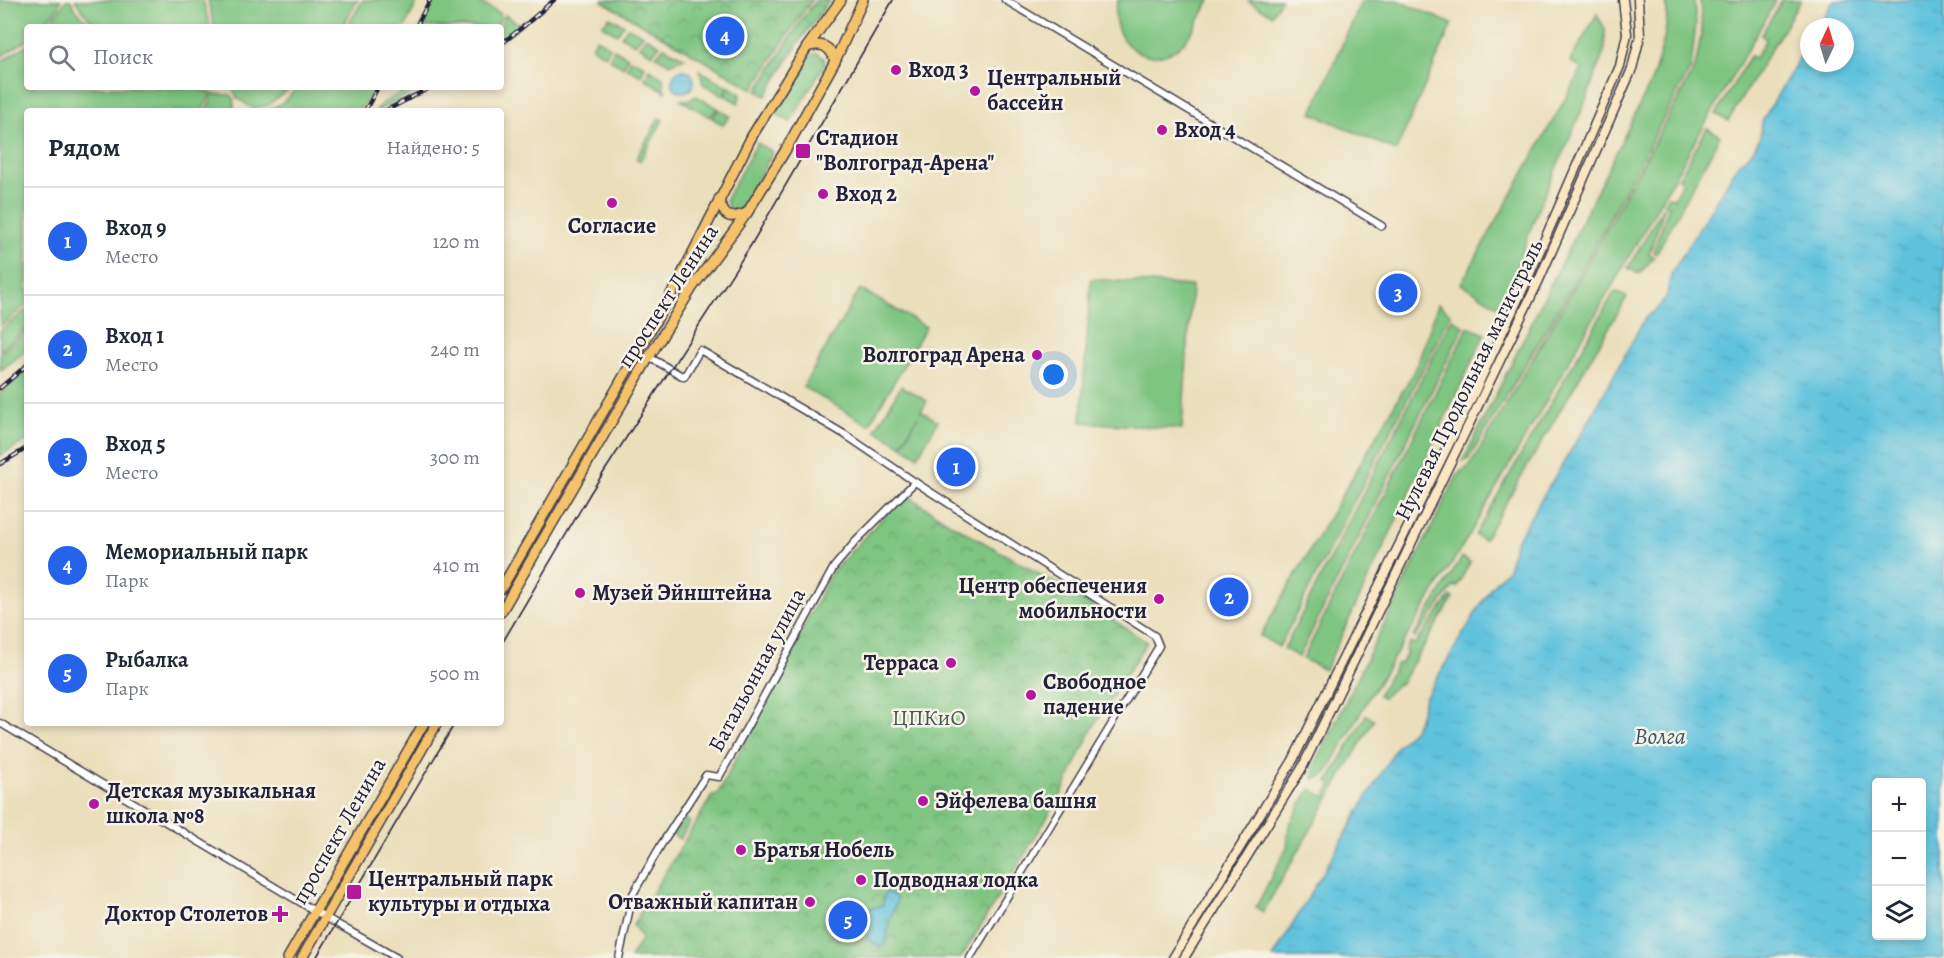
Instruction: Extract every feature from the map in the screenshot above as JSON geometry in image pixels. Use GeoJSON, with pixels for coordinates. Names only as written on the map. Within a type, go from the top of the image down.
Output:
{"type":"FeatureCollection","features":[{"type":"Feature","properties":{"kind":"main road","name":"проспект Ленина"},"geometry":{"type":"LineString","coordinates":[[504,584],[677,284],[752,136],[807,47],[842,0]]}},
{"type":"Feature","properties":{"kind":"main road","name":"проспект Ленина"},"geometry":{"type":"LineString","coordinates":[[504,607],[649,357],[692,288],[747,213],[785,151],[836,61],[863,0]]}},
{"type":"Feature","properties":{"kind":"main road","name":"Нулевая Продольная магистраль"},"geometry":{"type":"LineString","coordinates":[[1173,958],[1293,760],[1475,391],[1528,278],[1620,66],[1627,34],[1623,0]]}},
{"type":"Feature","properties":{"kind":"main road","name":"Нулевая Продольная магистраль"},"geometry":{"type":"LineString","coordinates":[[1184,958],[1302,768],[1539,280],[1632,69],[1640,36],[1638,0]]}},
{"type":"Feature","properties":{"kind":"main road"},"geometry":{"type":"LineString","coordinates":[[807,47],[820,44],[826,46],[831,50],[836,61]]}},
{"type":"Feature","properties":{"kind":"main road"},"geometry":{"type":"LineString","coordinates":[[719,199],[726,215],[731,217],[747,213]]}},
{"type":"Feature","properties":{"kind":"main road","name":"проспект Ленина"},"geometry":{"type":"LineString","coordinates":[[288,958],[422,726]]}},
{"type":"Feature","properties":{"kind":"main road","name":"проспект Ленина"},"geometry":{"type":"LineString","coordinates":[[302,958],[435,726]]}},
{"type":"Feature","properties":{"kind":"street"},"geometry":{"type":"LineString","coordinates":[[1005,0],[1382,226]]}},
{"type":"Feature","properties":{"kind":"street"},"geometry":{"type":"LineString","coordinates":[[649,357],[684,377],[700,350],[844,434],[1155,636],[1159,646],[970,958]]}},
{"type":"Feature","properties":{"kind":"street","name":"Батальонная улица"},"geometry":{"type":"LineString","coordinates":[[619,958],[636,887],[706,775],[719,777],[827,578],[856,541],[915,482]]}},
{"type":"Feature","properties":{"kind":"street"},"geometry":{"type":"LineString","coordinates":[[0,723],[397,958]]}},
{"type":"Feature","properties":{"kind":"green space"},"geometry":{"type":"Polygon","coordinates":[[[0,0],[61,0],[44,24],[24,24],[24,42],[0,57],[0,0]]]}},
{"type":"Feature","properties":{"kind":"green space"},"geometry":{"type":"Polygon","coordinates":[[[66,0],[71,0],[74,8],[90,24],[49,24],[66,0]]]}},
{"type":"Feature","properties":{"kind":"green space"},"geometry":{"type":"Polygon","coordinates":[[[75,0],[203,0],[209,24],[94,24],[75,0]]]}},
{"type":"Feature","properties":{"kind":"green space"},"geometry":{"type":"Polygon","coordinates":[[[208,0],[358,0],[344,24],[213,24],[208,0]]]}},
{"type":"Feature","properties":{"kind":"green space"},"geometry":{"type":"Polygon","coordinates":[[[363,0],[418,0],[406,24],[349,24],[363,0]]]}},
{"type":"Feature","properties":{"kind":"green space"},"geometry":{"type":"Polygon","coordinates":[[[435,0],[475,0],[500,13],[501,17],[498,24],[423,24],[435,0]]]}},
{"type":"Feature","properties":{"kind":"green space"},"geometry":{"type":"Polygon","coordinates":[[[603,0],[812,0],[753,89],[603,0]]]}},
{"type":"Feature","properties":{"kind":"green space"},"geometry":{"type":"Polygon","coordinates":[[[816,0],[830,0],[799,42],[766,96],[757,91],[802,19],[816,0]]]}},
{"type":"Feature","properties":{"kind":"green space"},"geometry":{"type":"Polygon","coordinates":[[[1118,0],[1210,0],[1191,33],[1181,45],[1163,55],[1151,56],[1139,53],[1122,37],[1115,13],[1118,0]]]}},
{"type":"Feature","properties":{"kind":"green space"},"geometry":{"type":"Polygon","coordinates":[[[1249,0],[1281,0],[1272,15],[1249,0]]]}},
{"type":"Feature","properties":{"kind":"green space"},"geometry":{"type":"Polygon","coordinates":[[[1362,0],[1397,0],[1452,24],[1396,151],[1312,113],[1362,0]]]}},
{"type":"Feature","properties":{"kind":"green space"},"geometry":{"type":"Polygon","coordinates":[[[1666,0],[1694,0],[1696,24],[1691,68],[1573,285],[1468,460],[1463,461],[1651,82],[1661,51],[1667,21],[1666,0]]]}},
{"type":"Feature","properties":{"kind":"green space"},"geometry":{"type":"Polygon","coordinates":[[[1700,0],[1776,0],[1471,532],[1369,698],[1328,771],[1321,777],[1313,779],[1315,764],[1454,482],[1460,472],[1470,466],[1575,286],[1695,68],[1702,29],[1700,0]]]}},
{"type":"Feature","properties":{"kind":"green space"},"geometry":{"type":"Polygon","coordinates":[[[1782,0],[1801,0],[1728,121],[1716,114],[1750,56],[1755,58],[1766,39],[1761,35],[1782,0]]]}},
{"type":"Feature","properties":{"kind":"green space"},"geometry":{"type":"Polygon","coordinates":[[[1597,14],[1605,29],[1605,48],[1585,103],[1539,207],[1501,308],[1461,284],[1582,69],[1570,61],[1597,14]]]}},
{"type":"Feature","properties":{"kind":"green space"},"geometry":{"type":"Polygon","coordinates":[[[505,15],[521,25],[504,38],[504,24],[501,24],[505,15]]]}},
{"type":"Feature","properties":{"kind":"green space"},"geometry":{"type":"Polygon","coordinates":[[[610,17],[624,25],[617,34],[602,25],[610,17]]]}},
{"type":"Feature","properties":{"kind":"green space"},"geometry":{"type":"Polygon","coordinates":[[[628,27],[643,35],[635,44],[621,36],[628,27]]]}},
{"type":"Feature","properties":{"kind":"green space"},"geometry":{"type":"Polygon","coordinates":[[[646,37],[660,45],[652,54],[639,46],[646,37]]]}},
{"type":"Feature","properties":{"kind":"green space"},"geometry":{"type":"Polygon","coordinates":[[[596,38],[610,47],[606,56],[592,48],[596,38]]]}},
{"type":"Feature","properties":{"kind":"green space"},"geometry":{"type":"Polygon","coordinates":[[[24,47],[24,90],[202,90],[211,93],[204,108],[24,108],[24,307],[0,327],[0,62],[24,47]]]}},
{"type":"Feature","properties":{"kind":"green space"},"geometry":{"type":"Polygon","coordinates":[[[664,47],[685,58],[670,64],[656,56],[664,47]]]}},
{"type":"Feature","properties":{"kind":"green space"},"geometry":{"type":"Polygon","coordinates":[[[614,49],[628,57],[624,67],[609,59],[614,49]]]}},
{"type":"Feature","properties":{"kind":"green space"},"geometry":{"type":"Polygon","coordinates":[[[817,53],[824,58],[825,64],[790,122],[775,113],[808,56],[817,53]]]}},
{"type":"Feature","properties":{"kind":"green space"},"geometry":{"type":"Polygon","coordinates":[[[631,59],[645,66],[641,76],[627,68],[631,59]]]}},
{"type":"Feature","properties":{"kind":"green space"},"geometry":{"type":"Polygon","coordinates":[[[649,69],[663,77],[666,92],[645,79],[649,69]]]}},
{"type":"Feature","properties":{"kind":"green space"},"geometry":{"type":"Polygon","coordinates":[[[699,70],[727,86],[724,96],[703,84],[699,70]]]}},
{"type":"Feature","properties":{"kind":"green space"},"geometry":{"type":"Polygon","coordinates":[[[728,86],[741,94],[738,103],[726,96],[728,86]]]}},
{"type":"Feature","properties":{"kind":"green space"},"geometry":{"type":"Polygon","coordinates":[[[233,90],[288,90],[268,105],[257,108],[252,108],[237,98],[233,90]]]}},
{"type":"Feature","properties":{"kind":"green space"},"geometry":{"type":"Polygon","coordinates":[[[295,90],[374,90],[361,108],[272,108],[285,101],[295,90]]]}},
{"type":"Feature","properties":{"kind":"green space"},"geometry":{"type":"Polygon","coordinates":[[[406,90],[419,90],[378,108],[406,90]]]}},
{"type":"Feature","properties":{"kind":"green space"},"geometry":{"type":"Polygon","coordinates":[[[213,94],[231,95],[234,99],[234,108],[207,108],[213,94]]]}},
{"type":"Feature","properties":{"kind":"green space"},"geometry":{"type":"Polygon","coordinates":[[[696,96],[718,108],[710,117],[681,100],[690,100],[696,96]]]}},
{"type":"Feature","properties":{"kind":"green space"},"geometry":{"type":"Polygon","coordinates":[[[719,109],[730,116],[723,125],[712,118],[719,109]]]}},
{"type":"Feature","properties":{"kind":"green space"},"geometry":{"type":"Polygon","coordinates":[[[659,118],[663,120],[640,161],[636,159],[659,118]]]}},
{"type":"Feature","properties":{"kind":"green space"},"geometry":{"type":"Polygon","coordinates":[[[1707,128],[1720,136],[1656,254],[1653,252],[1669,206],[1664,203],[1668,196],[1673,199],[1683,181],[1679,178],[1707,128]]]}},
{"type":"Feature","properties":{"kind":"green space"},"geometry":{"type":"Polygon","coordinates":[[[757,143],[773,152],[741,210],[735,212],[728,208],[726,199],[757,143]]]}},
{"type":"Feature","properties":{"kind":"green space"},"geometry":{"type":"Polygon","coordinates":[[[1663,207],[1649,254],[1654,257],[1639,274],[1628,268],[1663,207]]]}},
{"type":"Feature","properties":{"kind":"green space"},"geometry":{"type":"Polygon","coordinates":[[[1091,279],[1192,286],[1182,429],[1081,422],[1091,279]]]}},
{"type":"Feature","properties":{"kind":"green space"},"geometry":{"type":"Polygon","coordinates":[[[860,289],[926,327],[869,425],[803,387],[860,289]]]}},
{"type":"Feature","properties":{"kind":"green space"},"geometry":{"type":"Polygon","coordinates":[[[1615,291],[1627,297],[1484,540],[1475,535],[1615,291]]]}},
{"type":"Feature","properties":{"kind":"green space"},"geometry":{"type":"Polygon","coordinates":[[[1438,304],[1451,314],[1279,647],[1260,636],[1416,368],[1438,304]]]}},
{"type":"Feature","properties":{"kind":"green space"},"geometry":{"type":"Polygon","coordinates":[[[24,311],[24,330],[0,351],[0,331],[24,311]]]}},
{"type":"Feature","properties":{"kind":"green space"},"geometry":{"type":"Polygon","coordinates":[[[1452,319],[1464,326],[1299,657],[1284,649],[1452,319]]]}},
{"type":"Feature","properties":{"kind":"green space"},"geometry":{"type":"Polygon","coordinates":[[[1468,327],[1485,334],[1325,670],[1303,659],[1468,327]]]}},
{"type":"Feature","properties":{"kind":"green space"},"geometry":{"type":"Polygon","coordinates":[[[24,333],[24,352],[0,371],[0,354],[24,333]]]}},
{"type":"Feature","properties":{"kind":"green space"},"geometry":{"type":"Polygon","coordinates":[[[24,373],[24,442],[0,456],[0,393],[24,373]]]}},
{"type":"Feature","properties":{"kind":"green space"},"geometry":{"type":"Polygon","coordinates":[[[901,386],[927,401],[921,411],[938,421],[918,456],[902,446],[918,416],[901,445],[875,430],[901,386]]]}},
{"type":"Feature","properties":{"kind":"green space","name":"ЦПКиО"},"geometry":{"type":"Polygon","coordinates":[[[905,494],[951,524],[1066,589],[1147,642],[1093,727],[1061,795],[961,958],[630,958],[642,938],[633,925],[712,796],[717,795],[832,572],[905,494]]]}},
{"type":"Feature","properties":{"kind":"green space"},"geometry":{"type":"Polygon","coordinates":[[[1462,557],[1470,562],[1457,587],[1454,586],[1415,638],[1413,637],[1462,557]]]}},
{"type":"Feature","properties":{"kind":"green space"},"geometry":{"type":"Polygon","coordinates":[[[1451,596],[1453,598],[1401,683],[1383,698],[1378,695],[1397,663],[1401,664],[1410,642],[1415,644],[1451,596]]]}},
{"type":"Feature","properties":{"kind":"green space"},"geometry":{"type":"Polygon","coordinates":[[[1366,715],[1374,720],[1263,912],[1256,907],[1287,847],[1289,826],[1310,789],[1325,797],[1332,784],[1328,782],[1366,715]]]}},
{"type":"Feature","properties":{"kind":"green space"},"geometry":{"type":"Polygon","coordinates":[[[683,818],[690,822],[680,839],[673,835],[683,818]]]}},
{"type":"Feature","properties":{"kind":"water","name":"Волга"},"geometry":{"type":"Polygon","coordinates":[[[1834,0],[1944,0],[1944,958],[1273,958],[1397,746],[1414,729],[1425,698],[1491,587],[1508,569],[1516,541],[1590,419],[1645,318],[1666,298],[1671,274],[1738,165],[1754,149],[1760,137],[1765,116],[1800,57],[1800,72],[1854,72],[1854,18],[1823,18],[1834,0]]]}},
{"type":"Feature","properties":{"kind":"water"},"geometry":{"type":"Polygon","coordinates":[[[683,70],[691,73],[694,81],[691,89],[683,92],[675,89],[672,81],[675,73],[683,70]]]}},
{"type":"Feature","properties":{"kind":"water"},"geometry":{"type":"Polygon","coordinates":[[[886,893],[897,898],[889,919],[886,944],[880,947],[868,939],[863,920],[868,910],[883,905],[886,893]]]}},
{"type":"Feature","properties":{"kind":"tram line"},"geometry":{"type":"LineString","coordinates":[[504,640],[591,492],[751,245],[893,0]]}},
{"type":"Feature","properties":{"kind":"tram line"},"geometry":{"type":"LineString","coordinates":[[316,958],[453,726]]}},
{"type":"Feature","properties":{"kind":"railway"},"geometry":{"type":"LineString","coordinates":[[418,24],[430,0]]}},
{"type":"Feature","properties":{"kind":"railway"},"geometry":{"type":"LineString","coordinates":[[504,42],[554,0]]}},
{"type":"Feature","properties":{"kind":"railway"},"geometry":{"type":"LineString","coordinates":[[367,108],[376,90]]}},
{"type":"Feature","properties":{"kind":"railway"},"geometry":{"type":"LineString","coordinates":[[391,108],[425,90]]}},
{"type":"Feature","properties":{"kind":"railway"},"geometry":{"type":"LineString","coordinates":[[0,388],[24,368]]}},
{"type":"Feature","properties":{"kind":"railway"},"geometry":{"type":"LineString","coordinates":[[0,464],[24,450]]}},
{"type":"Feature","properties":{"kind":"place","name":"Мемориальный парк"},"geometry":{"type":"Point","coordinates":[725,36]}},
{"type":"Feature","properties":{"kind":"place","name":"Вход 3"},"geometry":{"type":"Point","coordinates":[896,70]}},
{"type":"Feature","properties":{"kind":"place","name":"Центральный бассейн"},"geometry":{"type":"Point","coordinates":[975,91]}},
{"type":"Feature","properties":{"kind":"place","name":"Вход 4"},"geometry":{"type":"Point","coordinates":[1162,130]}},
{"type":"Feature","properties":{"kind":"place","name":"Стадион \"Волгоград-Арена\""},"geometry":{"type":"Point","coordinates":[803,151]}},
{"type":"Feature","properties":{"kind":"place","name":"Вход 2"},"geometry":{"type":"Point","coordinates":[823,194]}},
{"type":"Feature","properties":{"kind":"place","name":"Согласие"},"geometry":{"type":"Point","coordinates":[612,203]}},
{"type":"Feature","properties":{"kind":"place","name":"Вход 5"},"geometry":{"type":"Point","coordinates":[1398,293]}},
{"type":"Feature","properties":{"kind":"place","name":"Волгоград Арена"},"geometry":{"type":"Point","coordinates":[1037,355]}},
{"type":"Feature","properties":{"kind":"place","name":"Вход 9"},"geometry":{"type":"Point","coordinates":[956,467]}},
{"type":"Feature","properties":{"kind":"place","name":"Музей Эйнштейна"},"geometry":{"type":"Point","coordinates":[580,593]}},
{"type":"Feature","properties":{"kind":"place","name":"Вход 1"},"geometry":{"type":"Point","coordinates":[1229,597]}},
{"type":"Feature","properties":{"kind":"place","name":"Центр обеспечения мобильности"},"geometry":{"type":"Point","coordinates":[1159,599]}},
{"type":"Feature","properties":{"kind":"place","name":"Терраса"},"geometry":{"type":"Point","coordinates":[951,663]}},
{"type":"Feature","properties":{"kind":"place","name":"Свободное падение"},"geometry":{"type":"Point","coordinates":[1031,695]}},
{"type":"Feature","properties":{"kind":"place","name":"Эйфелева башня"},"geometry":{"type":"Point","coordinates":[923,801]}},
{"type":"Feature","properties":{"kind":"place","name":"Детская музыкальная школа №8"},"geometry":{"type":"Point","coordinates":[94,804]}},
{"type":"Feature","properties":{"kind":"place","name":"Братья Нобель"},"geometry":{"type":"Point","coordinates":[741,850]}},
{"type":"Feature","properties":{"kind":"place","name":"Подводная лодка"},"geometry":{"type":"Point","coordinates":[861,880]}},
{"type":"Feature","properties":{"kind":"place","name":"Центральный парк культуры и отдыха"},"geometry":{"type":"Point","coordinates":[354,892]}},
{"type":"Feature","properties":{"kind":"place","name":"Отважный капитан"},"geometry":{"type":"Point","coordinates":[810,902]}},
{"type":"Feature","properties":{"kind":"place","name":"Доктор Столетов"},"geometry":{"type":"Point","coordinates":[280,914]}},
{"type":"Feature","properties":{"kind":"place","name":"Рыбалка"},"geometry":{"type":"Point","coordinates":[848,920]}}]}
